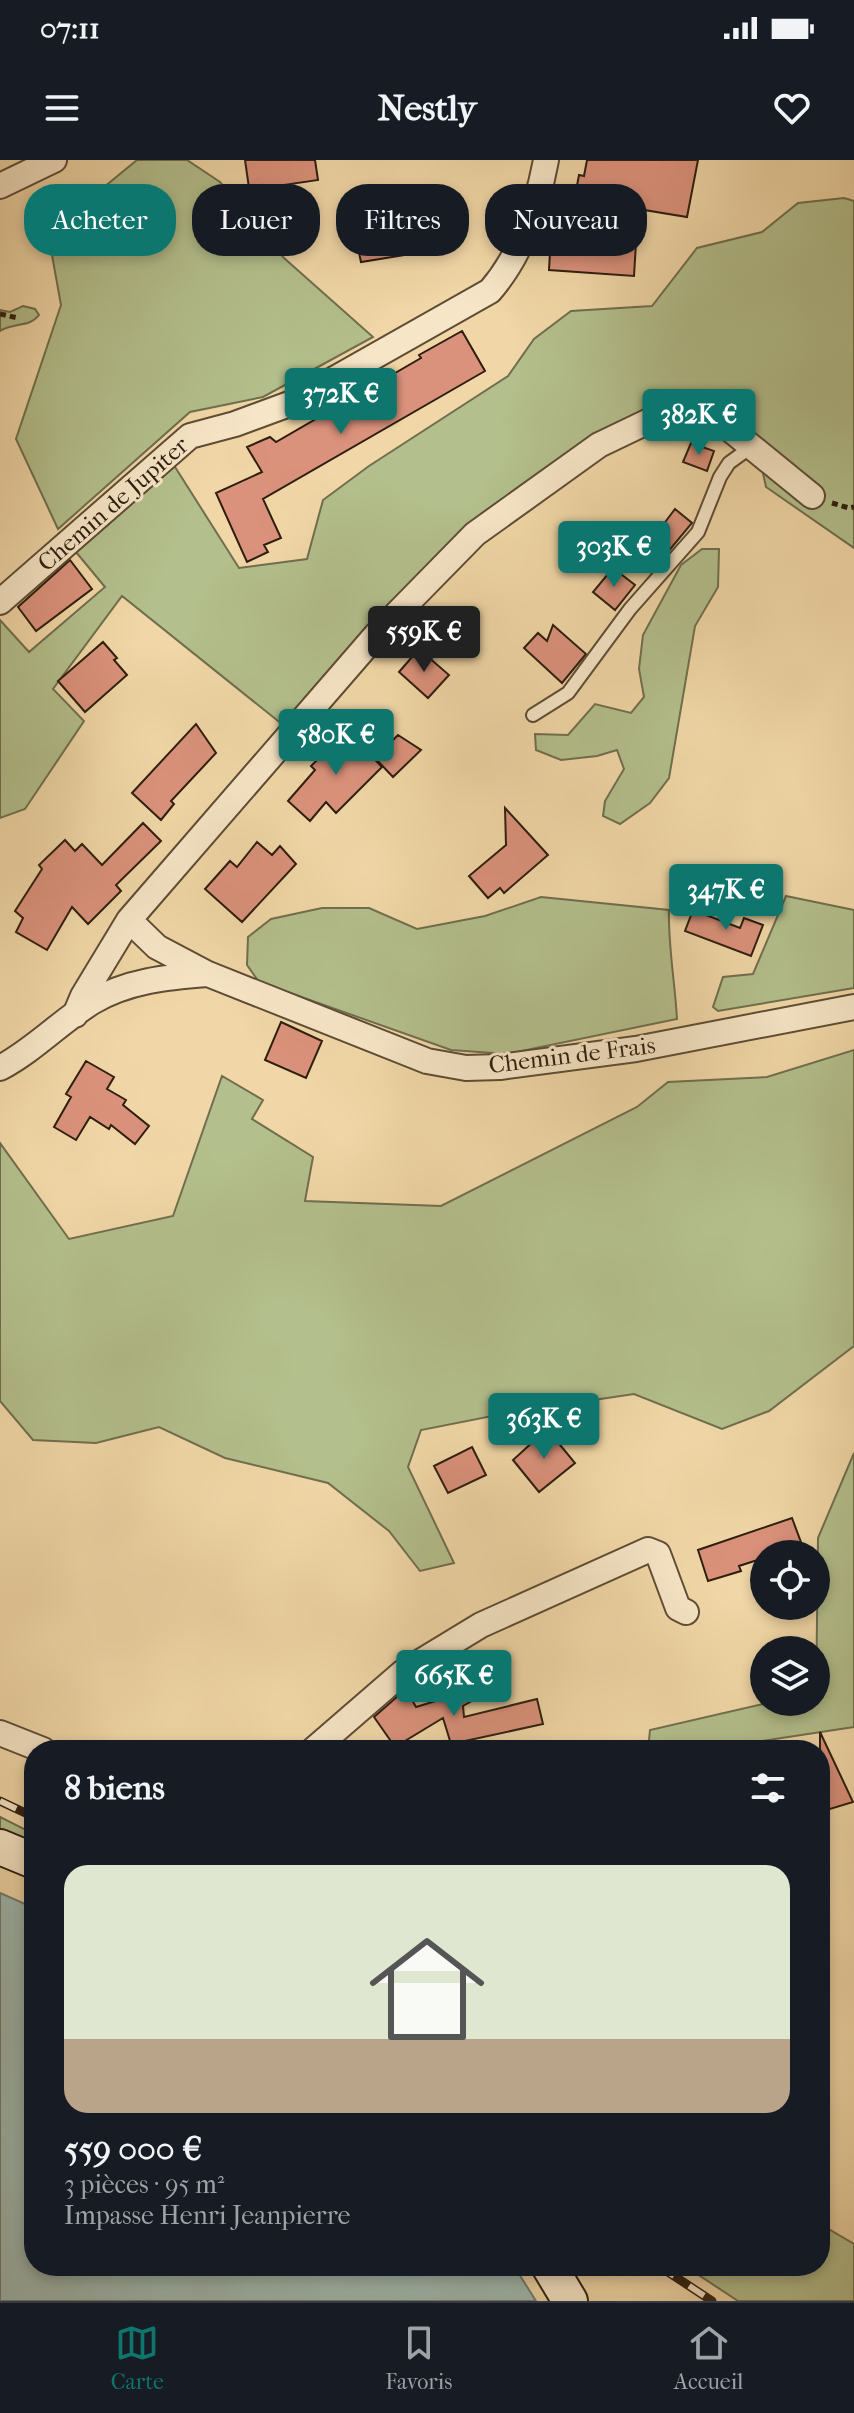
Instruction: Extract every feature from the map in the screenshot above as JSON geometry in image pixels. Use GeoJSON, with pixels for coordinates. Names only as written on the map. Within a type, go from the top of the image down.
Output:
{"type":"FeatureCollection","features":[{"type":"Feature","properties":{"kind":"main road"},"geometry":{"type":"LineString","coordinates":[[0,1847],[24,1857]]}},
{"type":"Feature","properties":{"kind":"main road"},"geometry":{"type":"LineString","coordinates":[[555,2276],[570,2301]]}},
{"type":"Feature","properties":{"kind":"street"},"geometry":{"type":"LineString","coordinates":[[0,186],[54,160]]}},
{"type":"Feature","properties":{"kind":"street","name":"Chemin de Jupiter"},"geometry":{"type":"LineString","coordinates":[[0,602],[190,436],[235,424],[292,403],[490,291],[532,220],[546,160]]}},
{"type":"Feature","properties":{"kind":"street"},"geometry":{"type":"LineString","coordinates":[[75,1015],[83,996],[129,920],[376,635],[475,534],[599,445],[674,409],[726,426],[812,496]]}},
{"type":"Feature","properties":{"kind":"street","name":"Chemin de Frais"},"geometry":{"type":"LineString","coordinates":[[129,920],[157,947],[208,974],[427,1061],[466,1068],[500,1067],[636,1049],[854,1007]]}},
{"type":"Feature","properties":{"kind":"street","name":"Chemin de Frais"},"geometry":{"type":"LineString","coordinates":[[0,1068],[93,1002],[120,988],[159,978],[208,974]]}},
{"type":"Feature","properties":{"kind":"street"},"geometry":{"type":"LineString","coordinates":[[325,1740],[402,1673],[481,1625],[648,1550],[658,1554],[678,1608],[686,1612]]}},
{"type":"Feature","properties":{"kind":"street"},"geometry":{"type":"LineString","coordinates":[[0,1733],[24,1742]]}},
{"type":"Feature","properties":{"kind":"lane"},"geometry":{"type":"LineString","coordinates":[[533,715],[568,693],[630,609],[698,532],[720,477],[729,463],[751,447]]}},
{"type":"Feature","properties":{"kind":"path"},"geometry":{"type":"LineString","coordinates":[[0,314],[18,318]]}},
{"type":"Feature","properties":{"kind":"green space"},"geometry":{"type":"Polygon","coordinates":[[[137,160],[187,160],[222,184],[192,184],[192,256],[282,256],[373,337],[263,397],[190,412],[58,529],[16,439],[61,305],[52,256],[176,256],[176,184],[108,184],[137,160]]]}},
{"type":"Feature","properties":{"kind":"green space"},"geometry":{"type":"Polygon","coordinates":[[[844,198],[854,201],[854,548],[766,487],[755,436],[713,408],[670,399],[591,435],[486,514],[283,725],[122,596],[53,689],[84,721],[25,809],[0,818],[0,620],[29,652],[105,587],[71,546],[170,459],[239,568],[307,559],[323,500],[369,466],[508,376],[534,339],[571,311],[652,306],[697,248],[762,232],[798,203],[844,198]]]}},
{"type":"Feature","properties":{"kind":"green space"},"geometry":{"type":"Polygon","coordinates":[[[23,306],[35,309],[39,315],[31,322],[0,331],[0,310],[10,312],[23,306]]]}},
{"type":"Feature","properties":{"kind":"green space"},"geometry":{"type":"Polygon","coordinates":[[[702,549],[719,549],[718,587],[695,626],[669,778],[650,803],[620,824],[603,816],[605,801],[624,769],[617,750],[561,760],[536,750],[535,734],[568,735],[595,704],[631,713],[644,697],[639,669],[643,635],[681,565],[702,549]]]}},
{"type":"Feature","properties":{"kind":"green space"},"geometry":{"type":"Polygon","coordinates":[[[786,896],[854,910],[854,988],[718,1011],[713,1007],[723,977],[753,974],[786,896]]]}},
{"type":"Feature","properties":{"kind":"green space"},"geometry":{"type":"Polygon","coordinates":[[[541,897],[669,910],[677,1019],[507,1054],[451,1050],[259,982],[247,965],[248,937],[271,919],[322,908],[369,908],[417,929],[485,916],[541,897]]]}},
{"type":"Feature","properties":{"kind":"green space"},"geometry":{"type":"Polygon","coordinates":[[[854,1050],[854,1346],[769,1411],[722,1429],[634,1394],[513,1412],[421,1430],[408,1467],[454,1563],[420,1571],[389,1531],[328,1483],[225,1458],[159,1427],[96,1443],[33,1440],[0,1401],[0,1143],[69,1239],[173,1216],[222,1076],[263,1100],[252,1119],[313,1157],[305,1201],[441,1206],[637,1107],[668,1082],[767,1077],[854,1050]]]}},
{"type":"Feature","properties":{"kind":"green space"},"geometry":{"type":"Polygon","coordinates":[[[854,1453],[854,1727],[769,1740],[649,1740],[650,1730],[750,1707],[750,1716],[830,1716],[830,1636],[817,1636],[817,1620],[830,1620],[830,1540],[818,1540],[854,1453]]]}},
{"type":"Feature","properties":{"kind":"green space"},"geometry":{"type":"Polygon","coordinates":[[[0,1817],[24,1829],[24,1846],[0,1835],[0,1817]]]}},
{"type":"Feature","properties":{"kind":"green space"},"geometry":{"type":"Polygon","coordinates":[[[830,2230],[854,2244],[854,2301],[738,2301],[700,2276],[830,2276],[830,2230]]]}},
{"type":"Feature","properties":{"kind":"water"},"geometry":{"type":"Polygon","coordinates":[[[0,1893],[24,1904],[24,2276],[520,2276],[536,2301],[0,2301],[0,1893]]]}},
{"type":"Feature","properties":{"kind":"building"},"geometry":{"type":"Polygon","coordinates":[[[245,160],[315,160],[318,180],[291,184],[248,184],[245,160]]]}},
{"type":"Feature","properties":{"kind":"building"},"geometry":{"type":"Polygon","coordinates":[[[587,160],[698,160],[687,217],[647,210],[647,184],[577,184],[579,175],[584,176],[587,160]]]}},
{"type":"Feature","properties":{"kind":"building"},"geometry":{"type":"Polygon","coordinates":[[[360,256],[398,256],[361,262],[360,256]]]}},
{"type":"Feature","properties":{"kind":"building"},"geometry":{"type":"Polygon","coordinates":[[[550,256],[635,256],[634,276],[549,270],[550,256]]]}},
{"type":"Feature","properties":{"kind":"building"},"geometry":{"type":"Polygon","coordinates":[[[462,331],[485,371],[263,499],[281,538],[264,545],[268,552],[247,562],[216,493],[262,472],[247,447],[270,437],[276,442],[462,331]]]}},
{"type":"Feature","properties":{"kind":"building"},"geometry":{"type":"Polygon","coordinates":[[[691,443],[714,451],[707,471],[683,462],[691,443]]]}},
{"type":"Feature","properties":{"kind":"building"},"geometry":{"type":"Polygon","coordinates":[[[675,509],[692,523],[657,565],[642,553],[675,509]]]}},
{"type":"Feature","properties":{"kind":"building"},"geometry":{"type":"Polygon","coordinates":[[[70,560],[92,589],[36,631],[18,607],[70,560]]]}},
{"type":"Feature","properties":{"kind":"building"},"geometry":{"type":"Polygon","coordinates":[[[613,568],[635,585],[615,610],[593,592],[613,568]]]}},
{"type":"Feature","properties":{"kind":"building"},"geometry":{"type":"Polygon","coordinates":[[[553,625],[586,654],[562,683],[524,648],[538,633],[547,641],[553,625]]]}},
{"type":"Feature","properties":{"kind":"building"},"geometry":{"type":"Polygon","coordinates":[[[103,642],[127,675],[85,712],[58,681],[103,642]]]}},
{"type":"Feature","properties":{"kind":"building"},"geometry":{"type":"Polygon","coordinates":[[[419,649],[449,675],[428,698],[399,672],[419,649]]]}},
{"type":"Feature","properties":{"kind":"building"},"geometry":{"type":"Polygon","coordinates":[[[196,724],[216,753],[171,801],[174,804],[161,820],[132,793],[196,724]]]}},
{"type":"Feature","properties":{"kind":"building"},"geometry":{"type":"Polygon","coordinates":[[[347,731],[382,767],[336,813],[326,802],[310,821],[288,801],[315,770],[311,766],[347,731]]]}},
{"type":"Feature","properties":{"kind":"building"},"geometry":{"type":"Polygon","coordinates":[[[398,735],[421,750],[393,777],[375,758],[398,735]]]}},
{"type":"Feature","properties":{"kind":"building"},"geometry":{"type":"Polygon","coordinates":[[[505,808],[548,855],[504,893],[500,888],[488,898],[469,876],[506,845],[505,808]]]}},
{"type":"Feature","properties":{"kind":"building"},"geometry":{"type":"Polygon","coordinates":[[[143,823],[161,841],[116,885],[121,891],[88,924],[72,907],[47,950],[16,932],[23,918],[15,911],[42,869],[39,865],[65,840],[75,851],[82,844],[102,865],[143,823]]]}},
{"type":"Feature","properties":{"kind":"building"},"geometry":{"type":"Polygon","coordinates":[[[257,842],[272,855],[280,846],[296,864],[242,922],[205,889],[230,861],[237,867],[257,842]]]}},
{"type":"Feature","properties":{"kind":"building"},"geometry":{"type":"Polygon","coordinates":[[[693,910],[740,928],[744,918],[763,925],[751,956],[685,931],[693,910]]]}},
{"type":"Feature","properties":{"kind":"building"},"geometry":{"type":"Polygon","coordinates":[[[281,1022],[322,1041],[306,1078],[265,1060],[281,1022]]]}},
{"type":"Feature","properties":{"kind":"building"},"geometry":{"type":"Polygon","coordinates":[[[86,1061],[114,1077],[107,1089],[126,1100],[123,1105],[149,1126],[135,1144],[111,1125],[109,1129],[90,1117],[76,1140],[54,1127],[71,1097],[66,1094],[86,1061]]]}},
{"type":"Feature","properties":{"kind":"building"},"geometry":{"type":"Polygon","coordinates":[[[547,1429],[575,1463],[539,1492],[513,1460],[547,1429]]]}},
{"type":"Feature","properties":{"kind":"building"},"geometry":{"type":"Polygon","coordinates":[[[472,1447],[486,1475],[448,1493],[434,1466],[472,1447]]]}},
{"type":"Feature","properties":{"kind":"building"},"geometry":{"type":"Polygon","coordinates":[[[792,1518],[800,1540],[750,1540],[750,1562],[739,1566],[741,1571],[708,1581],[698,1550],[792,1518]]]}},
{"type":"Feature","properties":{"kind":"building"},"geometry":{"type":"Polygon","coordinates":[[[481,1687],[484,1694],[463,1706],[464,1717],[537,1699],[543,1724],[469,1740],[450,1740],[443,1718],[407,1740],[390,1740],[374,1717],[406,1689],[416,1707],[481,1687]]]}},
{"type":"Feature","properties":{"kind":"building"},"geometry":{"type":"Polygon","coordinates":[[[830,1753],[853,1802],[830,1809],[830,1753]]]}},
{"type":"Feature","properties":{"kind":"railway"},"geometry":{"type":"LineString","coordinates":[[0,1801],[24,1812]]}},
{"type":"Feature","properties":{"kind":"railway"},"geometry":{"type":"LineString","coordinates":[[674,2276],[712,2301]]}}]}
